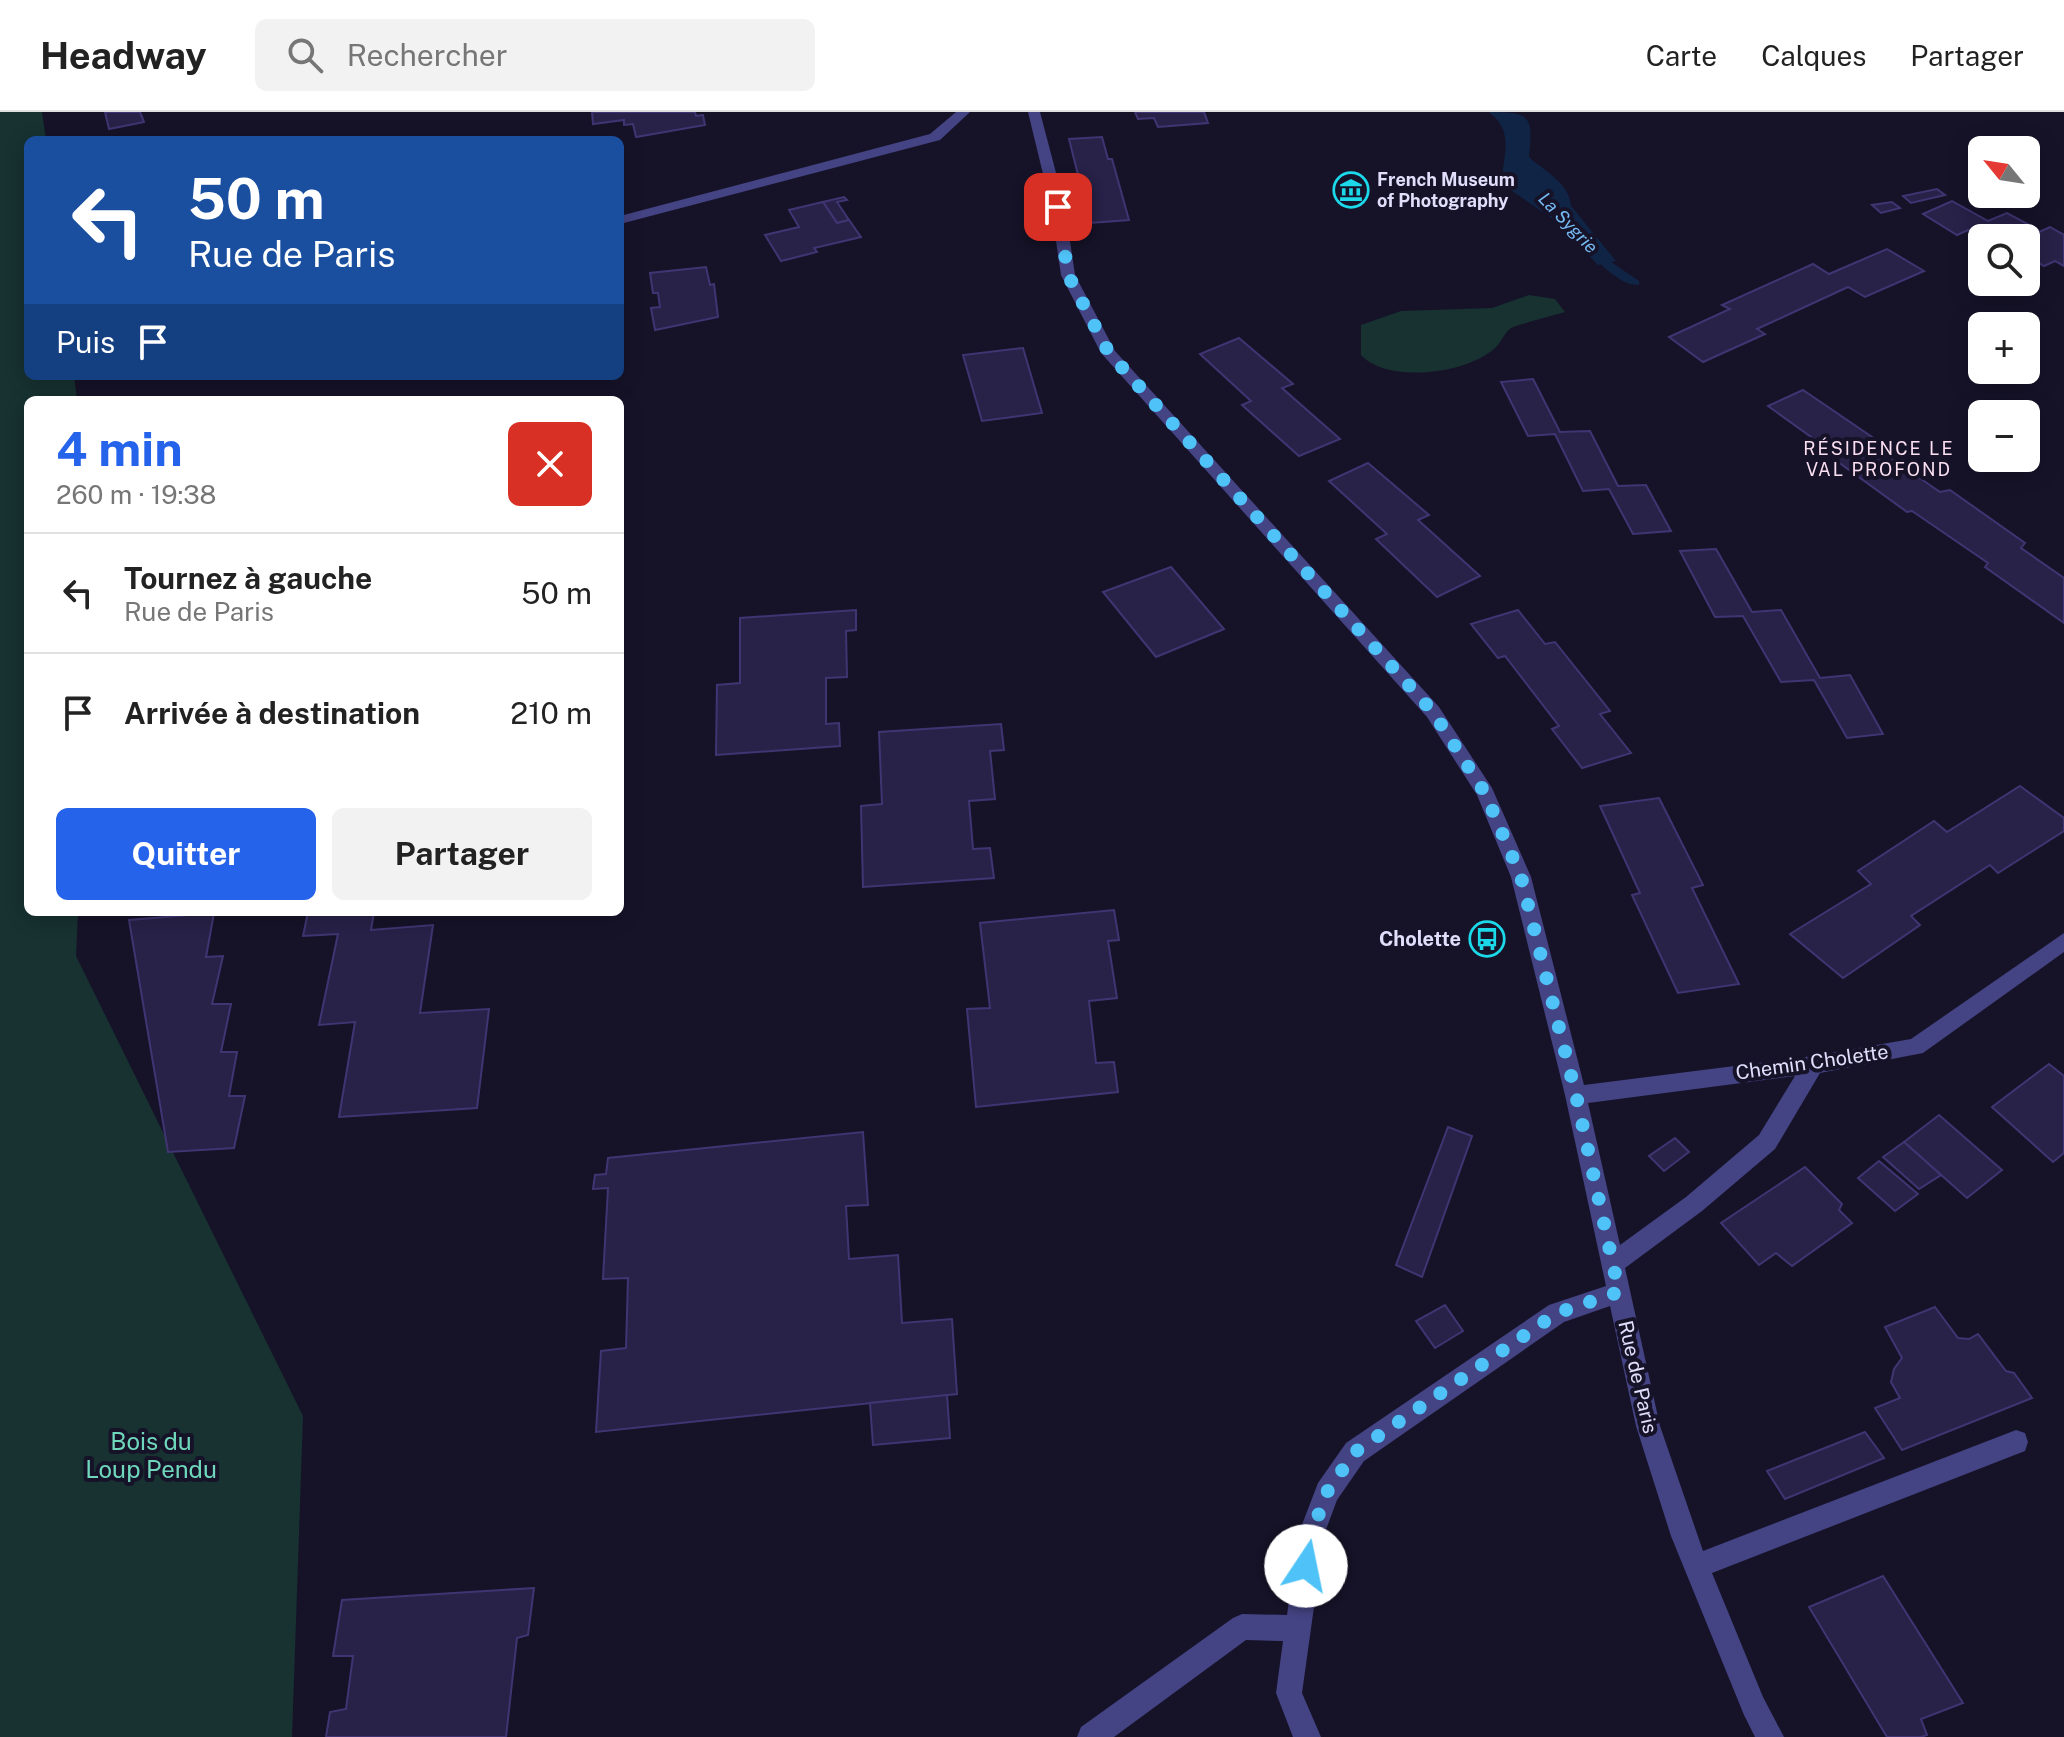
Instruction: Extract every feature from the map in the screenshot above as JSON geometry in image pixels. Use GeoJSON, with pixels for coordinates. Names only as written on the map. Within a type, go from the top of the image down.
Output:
{"type":"FeatureCollection","features":[{"type":"Feature","properties":{"kind":"street"},"geometry":{"type":"LineString","coordinates":[[624,219],[935,137],[964,112]]}},
{"type":"Feature","properties":{"kind":"street","name":"Rue de Paris"},"geometry":{"type":"LineString","coordinates":[[1034,112],[1058,207],[1068,275],[1109,353],[1433,712],[1485,793],[1521,877],[1576,1095],[1648,1426],[1696,1566],[1753,1706],[1770,1737]]}},
{"type":"Feature","properties":{"kind":"street","name":"Chemin Cholette"},"geometry":{"type":"LineString","coordinates":[[1576,1095],[1813,1065],[1916,1047],[2064,941]]}},
{"type":"Feature","properties":{"kind":"street"},"geometry":{"type":"LineString","coordinates":[[1612,1264],[1694,1204],[1767,1142],[1813,1065]]}},
{"type":"Feature","properties":{"kind":"street"},"geometry":{"type":"LineString","coordinates":[[1307,1737],[1289,1693],[1311,1535],[1327,1492],[1355,1452],[1557,1313],[1619,1292]]}},
{"type":"Feature","properties":{"kind":"street"},"geometry":{"type":"LineString","coordinates":[[1696,1566],[2016,1442]]}},
{"type":"Feature","properties":{"kind":"street"},"geometry":{"type":"LineString","coordinates":[[1091,1737],[1242,1627],[1297,1628]]}},
{"type":"Feature","properties":{"kind":"green space","name":"Bois du Loup Pendu"},"geometry":{"type":"Polygon","coordinates":[[[0,112],[42,112],[45,136],[24,136],[24,380],[74,380],[76,396],[24,396],[24,916],[78,916],[76,956],[303,1416],[292,1737],[0,1737],[0,112]]]}},
{"type":"Feature","properties":{"kind":"green space"},"geometry":{"type":"Polygon","coordinates":[[[1529,295],[1555,299],[1565,312],[1511,328],[1495,348],[1466,364],[1428,372],[1408,372],[1389,370],[1361,355],[1361,325],[1401,311],[1492,308],[1529,295]]]}},
{"type":"Feature","properties":{"kind":"water"},"geometry":{"type":"Polygon","coordinates":[[[1489,112],[1514,113],[1526,119],[1530,133],[1529,157],[1561,184],[1571,206],[1616,261],[1598,265],[1560,224],[1502,184],[1505,137],[1497,120],[1489,112]]]}},
{"type":"Feature","properties":{"kind":"building"},"geometry":{"type":"Polygon","coordinates":[[[105,112],[140,112],[144,122],[109,129],[105,112]]]}},
{"type":"Feature","properties":{"kind":"building"},"geometry":{"type":"Polygon","coordinates":[[[592,112],[695,112],[696,116],[703,115],[705,125],[636,137],[633,124],[624,125],[624,120],[593,124],[592,112]]]}},
{"type":"Feature","properties":{"kind":"building"},"geometry":{"type":"Polygon","coordinates":[[[1135,112],[1204,112],[1208,123],[1158,127],[1154,118],[1138,119],[1135,112]]]}},
{"type":"Feature","properties":{"kind":"building"},"geometry":{"type":"Polygon","coordinates":[[[1102,137],[1108,159],[1112,159],[1129,220],[1090,223],[1069,139],[1102,137]]]}},
{"type":"Feature","properties":{"kind":"building"},"geometry":{"type":"Polygon","coordinates":[[[1937,189],[1945,195],[1911,203],[1903,196],[1937,189]]]}},
{"type":"Feature","properties":{"kind":"building"},"geometry":{"type":"Polygon","coordinates":[[[844,197],[847,200],[837,202],[849,220],[837,223],[823,202],[844,197]]]}},
{"type":"Feature","properties":{"kind":"building"},"geometry":{"type":"Polygon","coordinates":[[[1952,201],[1988,221],[2007,213],[2028,224],[1968,224],[1968,230],[1957,235],[1923,214],[1952,201]]]}},
{"type":"Feature","properties":{"kind":"building"},"geometry":{"type":"Polygon","coordinates":[[[823,202],[837,223],[849,220],[861,237],[814,248],[817,252],[781,261],[765,235],[799,227],[789,210],[823,202]]]}},
{"type":"Feature","properties":{"kind":"building"},"geometry":{"type":"Polygon","coordinates":[[[1892,202],[1900,208],[1881,213],[1872,205],[1892,202]]]}},
{"type":"Feature","properties":{"kind":"building"},"geometry":{"type":"Polygon","coordinates":[[[2050,227],[2064,235],[2064,266],[2055,261],[2044,266],[2040,264],[2040,232],[2050,227]]]}},
{"type":"Feature","properties":{"kind":"building"},"geometry":{"type":"Polygon","coordinates":[[[1887,249],[1924,271],[1865,297],[1848,287],[1757,329],[1765,334],[1703,362],[1669,337],[1730,309],[1722,305],[1813,264],[1829,274],[1887,249]]]}},
{"type":"Feature","properties":{"kind":"building"},"geometry":{"type":"Polygon","coordinates":[[[706,267],[710,285],[714,284],[718,317],[655,330],[651,308],[660,307],[658,293],[653,293],[650,273],[706,267]]]}},
{"type":"Feature","properties":{"kind":"building"},"geometry":{"type":"Polygon","coordinates":[[[1239,338],[1293,384],[1282,388],[1340,439],[1299,456],[1242,405],[1251,401],[1200,354],[1239,338]]]}},
{"type":"Feature","properties":{"kind":"building"},"geometry":{"type":"Polygon","coordinates":[[[1023,348],[1042,413],[982,421],[963,355],[1023,348]]]}},
{"type":"Feature","properties":{"kind":"building"},"geometry":{"type":"Polygon","coordinates":[[[1533,379],[1560,432],[1590,431],[1618,486],[1646,485],[1671,531],[1633,534],[1609,489],[1583,491],[1555,434],[1528,436],[1501,382],[1533,379]]]}},
{"type":"Feature","properties":{"kind":"building"},"geometry":{"type":"Polygon","coordinates":[[[1803,390],[1875,439],[1869,443],[1940,492],[1950,490],[2025,543],[2021,548],[2064,578],[2064,623],[1985,567],[1988,563],[1912,511],[1907,512],[1834,459],[1839,457],[1768,406],[1803,390]]]}},
{"type":"Feature","properties":{"kind":"building"},"geometry":{"type":"Polygon","coordinates":[[[1368,463],[1429,515],[1418,520],[1480,576],[1437,597],[1376,539],[1387,534],[1329,481],[1368,463]]]}},
{"type":"Feature","properties":{"kind":"building"},"geometry":{"type":"Polygon","coordinates":[[[1716,549],[1752,612],[1781,610],[1820,678],[1850,675],[1883,734],[1847,738],[1814,680],[1781,682],[1743,616],[1715,617],[1680,551],[1716,549]]]}},
{"type":"Feature","properties":{"kind":"building"},"geometry":{"type":"Polygon","coordinates":[[[1171,567],[1224,629],[1156,657],[1103,592],[1171,567]]]}},
{"type":"Feature","properties":{"kind":"building"},"geometry":{"type":"Polygon","coordinates":[[[856,610],[856,630],[846,631],[847,677],[826,678],[826,724],[839,723],[840,746],[716,755],[717,685],[740,683],[740,618],[856,610]]]}},
{"type":"Feature","properties":{"kind":"building"},"geometry":{"type":"Polygon","coordinates":[[[1518,610],[1545,644],[1555,642],[1610,711],[1600,714],[1631,753],[1582,768],[1552,729],[1559,726],[1505,656],[1498,658],[1471,624],[1518,610]]]}},
{"type":"Feature","properties":{"kind":"building"},"geometry":{"type":"Polygon","coordinates":[[[1001,724],[1004,750],[990,751],[995,799],[969,801],[973,849],[990,848],[994,878],[863,887],[861,806],[882,804],[879,732],[1001,724]]]}},
{"type":"Feature","properties":{"kind":"building"},"geometry":{"type":"Polygon","coordinates":[[[2020,786],[2064,818],[2064,831],[1998,873],[1990,865],[1911,916],[1920,925],[1843,978],[1790,934],[1871,884],[1858,871],[1934,821],[1947,832],[2020,786]]]}},
{"type":"Feature","properties":{"kind":"building"},"geometry":{"type":"Polygon","coordinates":[[[1659,798],[1703,885],[1692,888],[1739,984],[1678,993],[1632,895],[1640,893],[1600,806],[1659,798]]]}},
{"type":"Feature","properties":{"kind":"building"},"geometry":{"type":"Polygon","coordinates":[[[1114,910],[1119,940],[1108,941],[1117,998],[1089,1001],[1096,1063],[1114,1062],[1118,1092],[976,1107],[967,1009],[990,1008],[980,923],[1114,910]]]}},
{"type":"Feature","properties":{"kind":"building"},"geometry":{"type":"Polygon","coordinates":[[[213,916],[206,957],[223,956],[212,1004],[231,1004],[221,1052],[237,1052],[229,1096],[245,1096],[234,1148],[168,1152],[129,920],[213,916]]]}},
{"type":"Feature","properties":{"kind":"building"},"geometry":{"type":"Polygon","coordinates":[[[307,916],[373,916],[371,930],[433,925],[420,1013],[489,1009],[477,1108],[339,1117],[355,1022],[319,1025],[338,934],[303,936],[307,916]]]}},
{"type":"Feature","properties":{"kind":"building"},"geometry":{"type":"Polygon","coordinates":[[[2049,1064],[2064,1076],[2064,1153],[2053,1162],[1992,1107],[2049,1064]]]}},
{"type":"Feature","properties":{"kind":"building"},"geometry":{"type":"Polygon","coordinates":[[[1939,1115],[2002,1170],[1967,1198],[1904,1142],[1939,1115]]]}},
{"type":"Feature","properties":{"kind":"building"},"geometry":{"type":"Polygon","coordinates":[[[1448,1127],[1472,1136],[1422,1277],[1396,1265],[1448,1127]]]}},
{"type":"Feature","properties":{"kind":"building"},"geometry":{"type":"Polygon","coordinates":[[[863,1132],[868,1205],[846,1206],[849,1259],[898,1255],[902,1323],[952,1319],[957,1394],[596,1432],[601,1351],[626,1348],[628,1278],[603,1279],[608,1188],[593,1189],[595,1175],[606,1174],[608,1158],[863,1132]]]}},
{"type":"Feature","properties":{"kind":"building"},"geometry":{"type":"Polygon","coordinates":[[[1675,1138],[1689,1152],[1664,1171],[1649,1156],[1675,1138]]]}},
{"type":"Feature","properties":{"kind":"building"},"geometry":{"type":"Polygon","coordinates":[[[1904,1142],[1941,1175],[1919,1189],[1883,1157],[1904,1142]]]}},
{"type":"Feature","properties":{"kind":"building"},"geometry":{"type":"Polygon","coordinates":[[[1879,1161],[1918,1194],[1895,1211],[1858,1178],[1879,1161]]]}},
{"type":"Feature","properties":{"kind":"building"},"geometry":{"type":"Polygon","coordinates":[[[1805,1167],[1842,1204],[1839,1210],[1852,1223],[1792,1266],[1776,1253],[1759,1265],[1721,1223],[1805,1167]]]}},
{"type":"Feature","properties":{"kind":"building"},"geometry":{"type":"Polygon","coordinates":[[[1445,1305],[1463,1331],[1435,1348],[1416,1321],[1445,1305]]]}},
{"type":"Feature","properties":{"kind":"building"},"geometry":{"type":"Polygon","coordinates":[[[1935,1307],[1958,1338],[1969,1339],[1978,1334],[2006,1371],[2014,1373],[2032,1398],[1902,1450],[1875,1408],[1900,1398],[1891,1382],[1894,1369],[1902,1358],[1885,1327],[1935,1307]]]}},
{"type":"Feature","properties":{"kind":"building"},"geometry":{"type":"Polygon","coordinates":[[[947,1395],[950,1438],[873,1445],[870,1403],[947,1395]]]}},
{"type":"Feature","properties":{"kind":"building"},"geometry":{"type":"Polygon","coordinates":[[[1865,1432],[1884,1458],[1785,1499],[1767,1471],[1865,1432]]]}},
{"type":"Feature","properties":{"kind":"building"},"geometry":{"type":"Polygon","coordinates":[[[1883,1576],[1963,1703],[1921,1719],[1927,1735],[1921,1737],[1887,1737],[1809,1607],[1883,1576]]]}},
{"type":"Feature","properties":{"kind":"building"},"geometry":{"type":"Polygon","coordinates":[[[534,1588],[528,1635],[517,1638],[506,1737],[326,1737],[330,1712],[346,1709],[353,1656],[333,1656],[342,1600],[534,1588]]]}},
{"type":"Feature","properties":{"kind":"waterway","name":"La Sygrie"},"geometry":{"type":"LineString","coordinates":[[1592,249],[1607,264],[1635,283]]}},
{"type":"Feature","properties":{"kind":"place","name":"French Museum of Photography"},"geometry":{"type":"Point","coordinates":[1351,190]}},
{"type":"Feature","properties":{"kind":"place","name":"Cholette"},"geometry":{"type":"Point","coordinates":[1487,939]}},
{"type":"Feature","properties":{"kind":"district","name":"RÉSIDENCE LE VAL PROFOND"},"geometry":{"type":"Point","coordinates":[1879,459]}},
{"type":"Feature","properties":{"kind":"route"},"geometry":{"type":"LineString","coordinates":[[1058,207],[1068,275],[1109,353],[1433,712],[1485,793],[1521,877],[1576,1095],[1619,1292],[1557,1313],[1355,1452],[1327,1492],[1311,1535],[1306,1566]]}}]}
